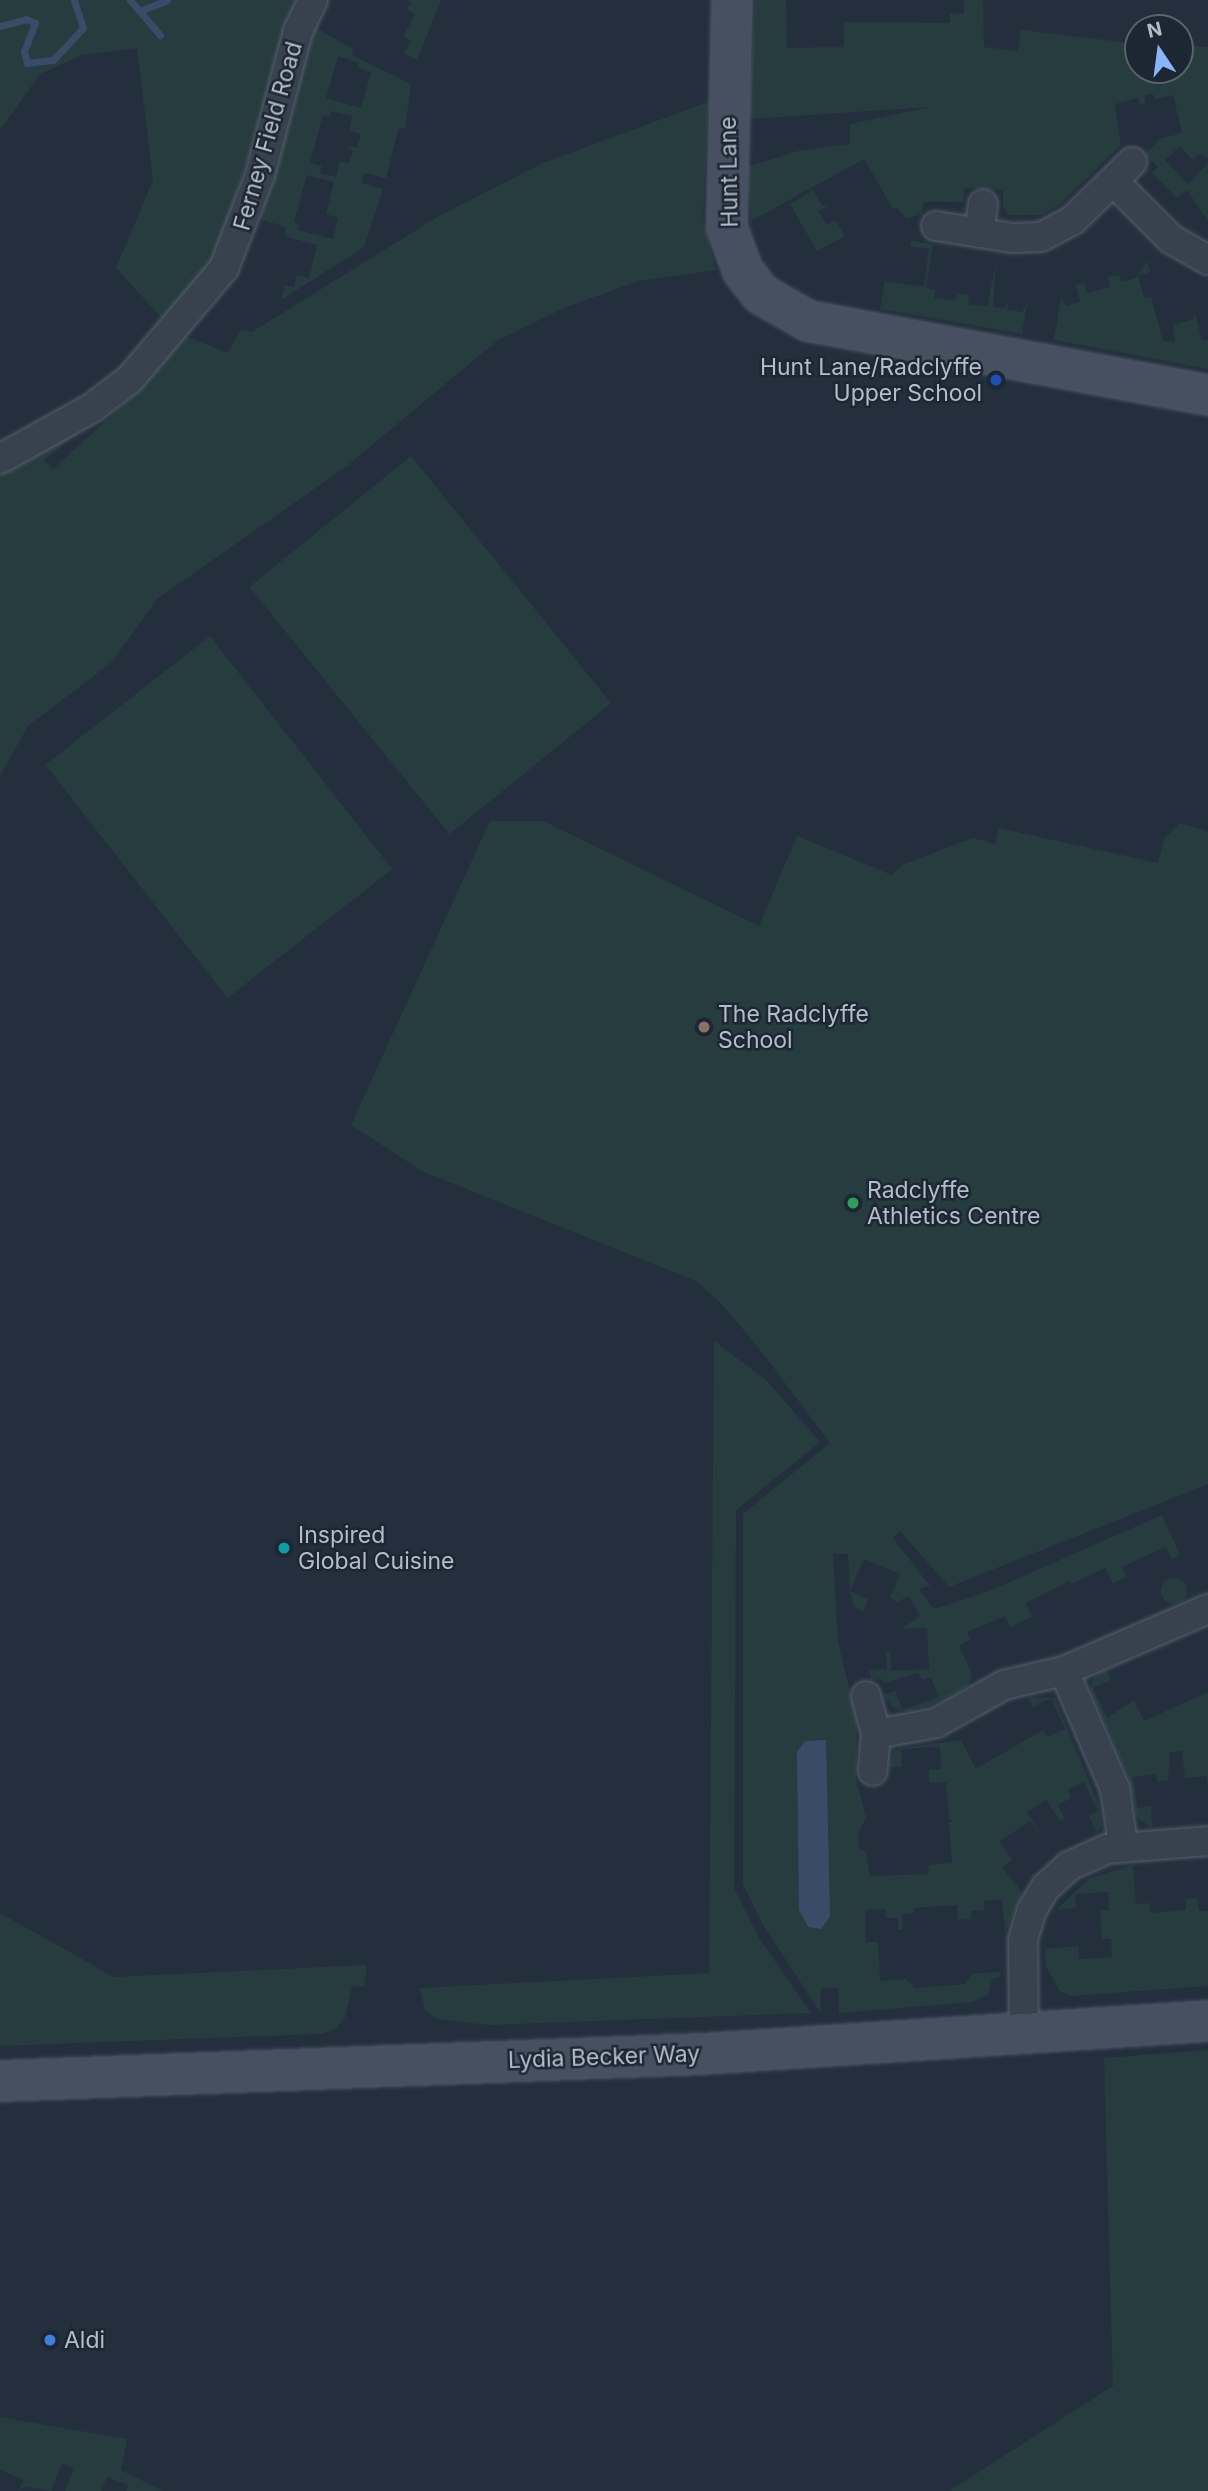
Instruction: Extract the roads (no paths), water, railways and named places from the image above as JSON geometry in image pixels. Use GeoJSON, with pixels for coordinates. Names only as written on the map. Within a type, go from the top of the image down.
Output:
{"type":"FeatureCollection","features":[{"type":"Feature","properties":{"kind":"street","name":"Ferney Field Road"},"geometry":{"type":"LineString","coordinates":[[0,459],[92,408],[130,379],[224,268],[260,175],[298,31],[313,0]]}},
{"type":"Feature","properties":{"kind":"street","name":"Hunt Lane"},"geometry":{"type":"LineString","coordinates":[[732,0],[726,201],[731,244],[743,271],[761,294],[808,321],[1208,395]]}},
{"type":"Feature","properties":{"kind":"street"},"geometry":{"type":"LineString","coordinates":[[936,226],[1013,238],[1053,234],[1122,172],[1171,239],[1208,260]]}},
{"type":"Feature","properties":{"kind":"street"},"geometry":{"type":"LineString","coordinates":[[979,233],[983,204]]}},
{"type":"Feature","properties":{"kind":"street"},"geometry":{"type":"LineString","coordinates":[[876,1734],[936,1723],[1016,1681],[1065,1671],[1208,1609]]}},
{"type":"Feature","properties":{"kind":"street"},"geometry":{"type":"LineString","coordinates":[[1065,1671],[1115,1789],[1123,1845]]}},
{"type":"Feature","properties":{"kind":"street"},"geometry":{"type":"LineString","coordinates":[[866,1696],[876,1734],[873,1771]]}},
{"type":"Feature","properties":{"kind":"street"},"geometry":{"type":"LineString","coordinates":[[1024,2034],[1021,1971],[1032,1910],[1046,1887],[1069,1867],[1123,1845],[1208,1840]]}},
{"type":"Feature","properties":{"kind":"street","name":"Lydia Becker Way"},"geometry":{"type":"LineString","coordinates":[[0,2081],[702,2054],[1208,2021]]}},
{"type":"Feature","properties":{"kind":"water"},"geometry":{"type":"Polygon","coordinates":[[[826,1740],[830,1917],[821,1929],[808,1927],[799,1910],[797,1752],[805,1741],[826,1740]]]}},
{"type":"Feature","properties":{"kind":"waterway"},"geometry":{"type":"LineString","coordinates":[[0,26],[26,19],[35,23],[24,51],[27,63],[53,60],[83,28],[74,0]]}},
{"type":"Feature","properties":{"kind":"waterway"},"geometry":{"type":"LineString","coordinates":[[130,0],[160,35]]}},
{"type":"Feature","properties":{"kind":"waterway"},"geometry":{"type":"LineString","coordinates":[[140,11],[167,0]]}},
{"type":"Feature","properties":{"kind":"place","name":"Hunt Lane/Radclyffe Upper School"},"geometry":{"type":"Point","coordinates":[996,380]}},
{"type":"Feature","properties":{"kind":"place","name":"The Radclyffe School"},"geometry":{"type":"Point","coordinates":[704,1027]}},
{"type":"Feature","properties":{"kind":"place","name":"Radclyffe Athletics Centre"},"geometry":{"type":"Point","coordinates":[853,1203]}},
{"type":"Feature","properties":{"kind":"place","name":"Inspired Global Cuisine"},"geometry":{"type":"Point","coordinates":[284,1548]}},
{"type":"Feature","properties":{"kind":"place","name":"Aldi"},"geometry":{"type":"Point","coordinates":[50,2340]}}]}
